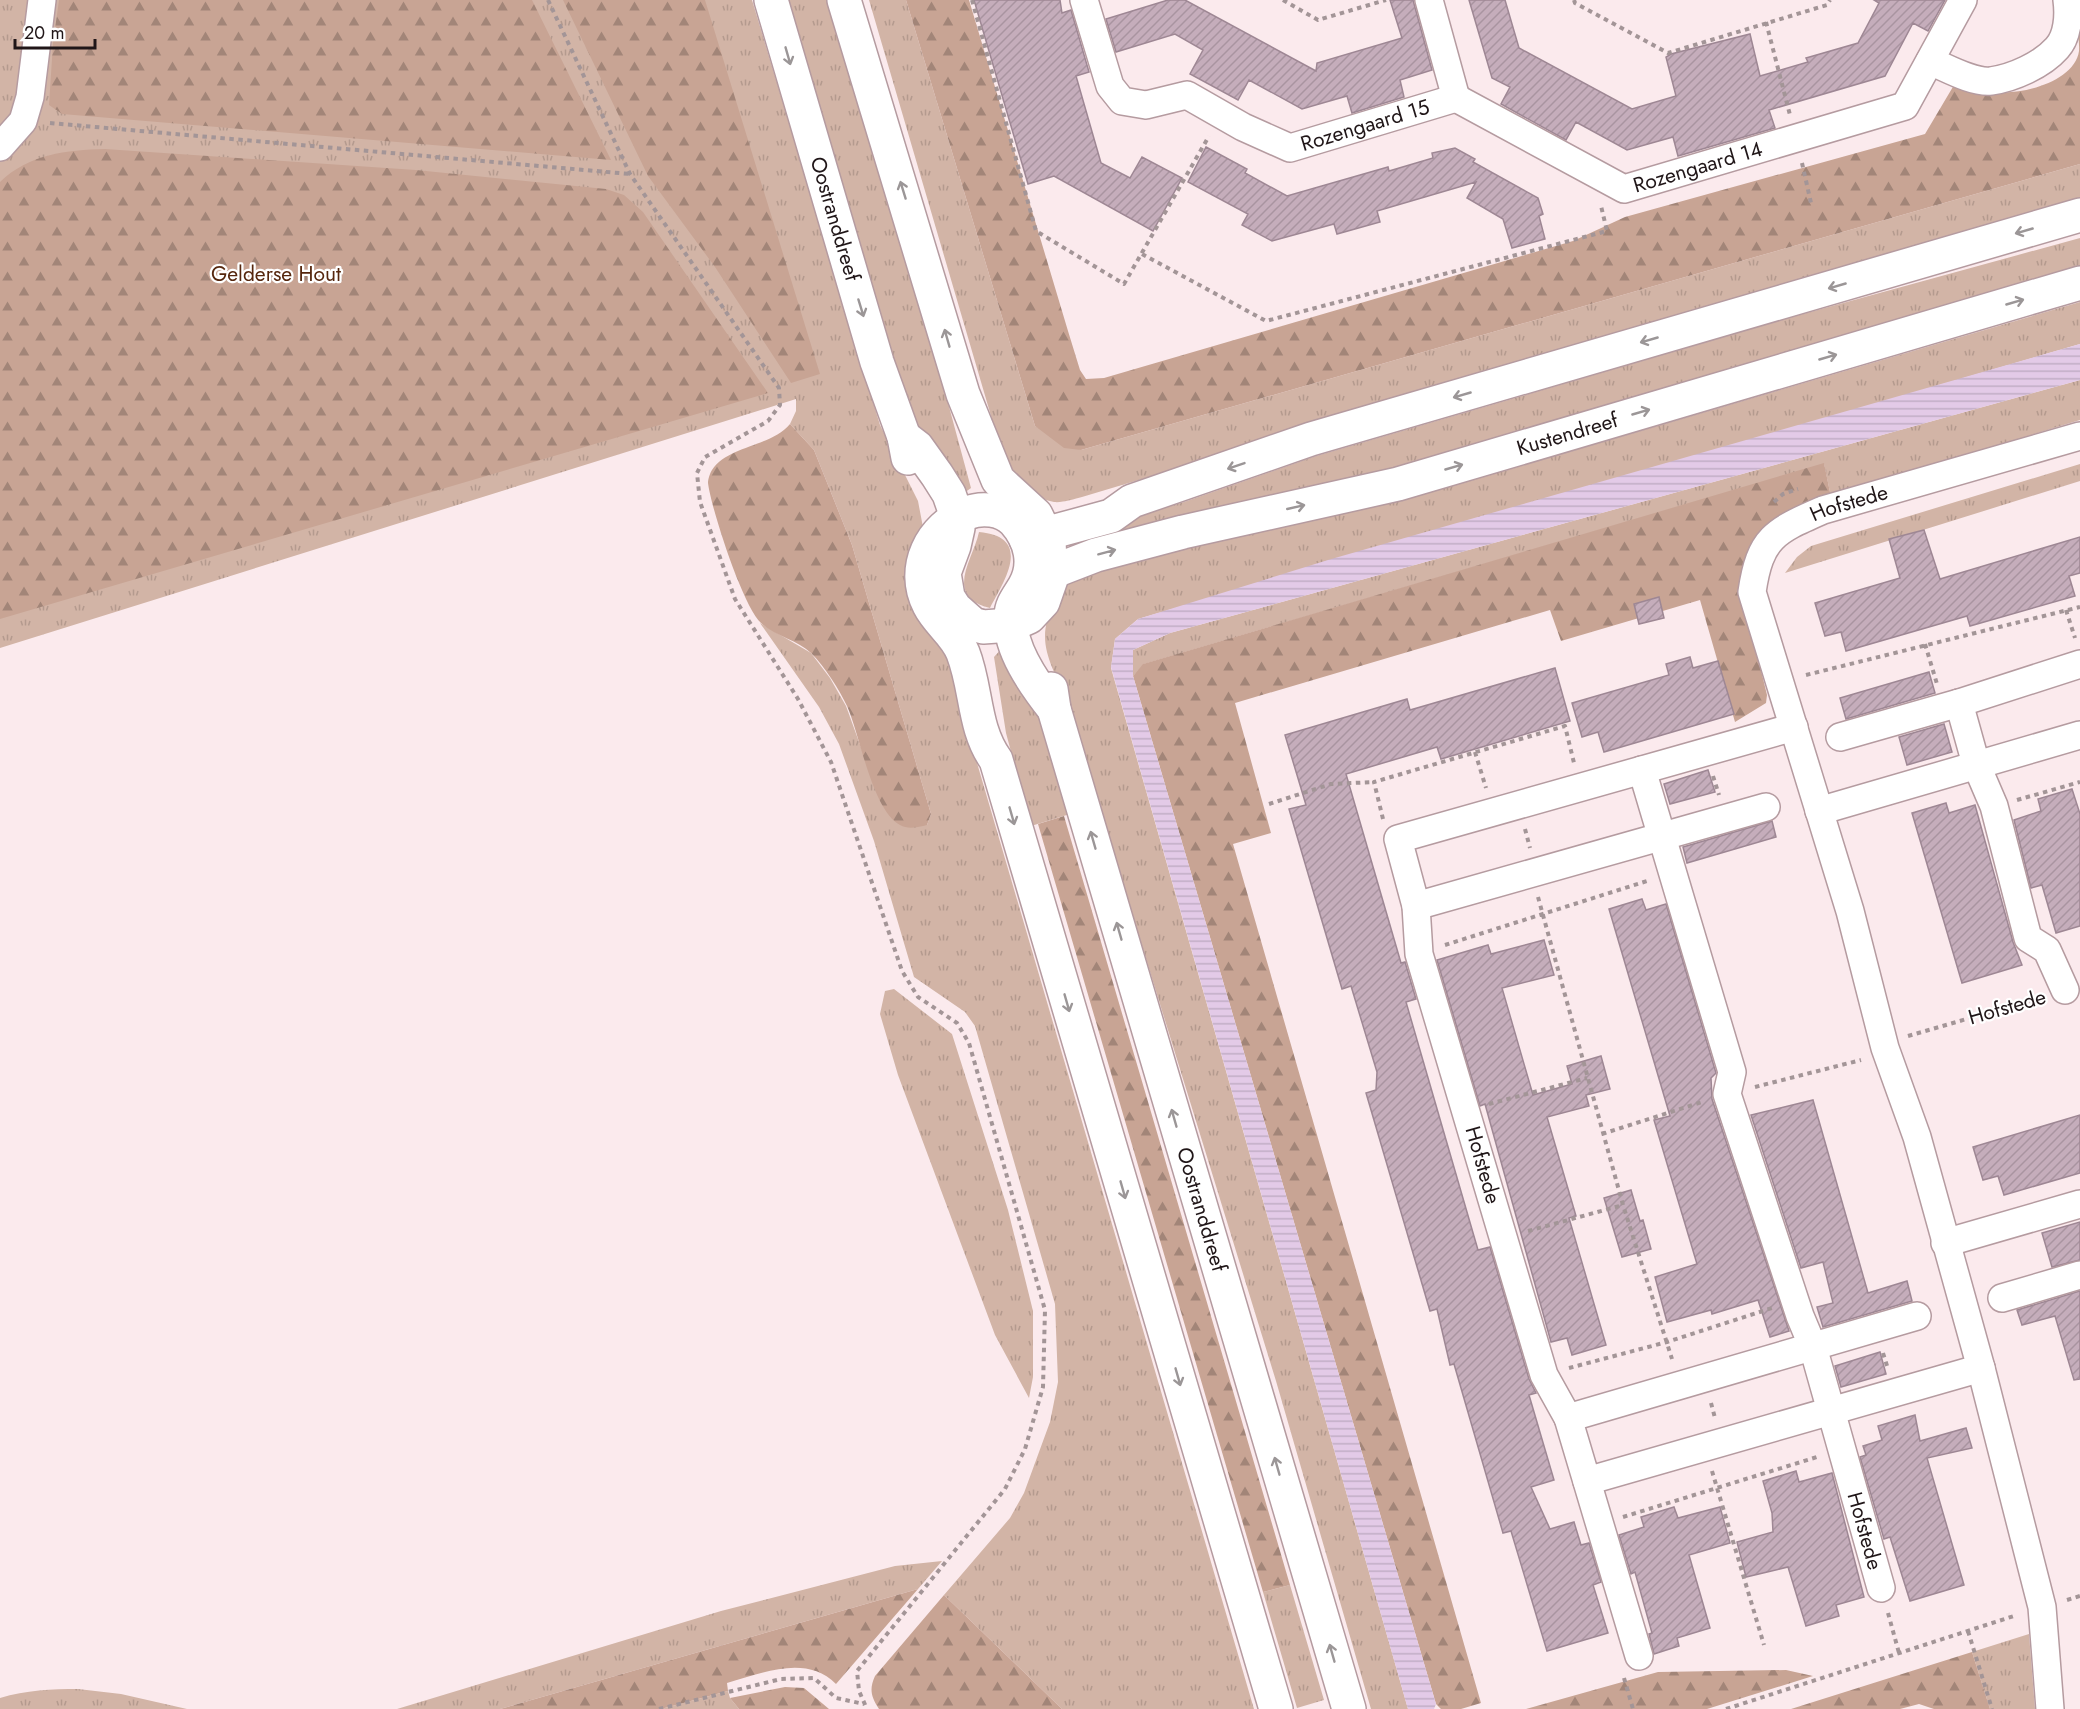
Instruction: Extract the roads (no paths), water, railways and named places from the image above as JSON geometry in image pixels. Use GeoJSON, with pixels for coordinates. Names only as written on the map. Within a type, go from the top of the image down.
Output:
{"type":"FeatureCollection","features":[{"type":"Feature","properties":{"kind":"main road","name":"Oostranddreef"},"geometry":{"type":"LineString","coordinates":[[771,0],[877,362],[904,437],[908,458],[934,504],[949,522]]}},
{"type":"Feature","properties":{"kind":"main road"},"geometry":{"type":"LineString","coordinates":[[844,0],[963,394],[998,480],[998,499],[1011,518],[1037,531],[1052,572],[1043,602],[1020,621],[995,628],[966,632]]}},
{"type":"Feature","properties":{"kind":"main road"},"geometry":{"type":"LineString","coordinates":[[1037,531],[1106,500],[1132,501],[1311,439],[2080,214]]}},
{"type":"Feature","properties":{"kind":"main road","name":"Kustendreef"},"geometry":{"type":"LineString","coordinates":[[1052,572],[1096,555],[1183,532],[1398,484],[2080,283]]}},
{"type":"Feature","properties":{"kind":"main road"},"geometry":{"type":"LineString","coordinates":[[998,499],[949,522],[927,548],[923,562],[924,590],[936,616],[966,632],[988,671],[999,738],[996,760],[1276,1709]]}},
{"type":"Feature","properties":{"kind":"main road"},"geometry":{"type":"LineString","coordinates":[[1020,621],[1015,600],[1030,575],[1037,531]]}},
{"type":"Feature","properties":{"kind":"main road","name":"Oostranddreef"},"geometry":{"type":"LineString","coordinates":[[1020,621],[1017,646],[1028,672],[1054,709],[1349,1709]]}},
{"type":"Feature","properties":{"kind":"street"},"geometry":{"type":"LineString","coordinates":[[0,147],[23,121],[30,97],[42,0]]}},
{"type":"Feature","properties":{"kind":"street","name":"Rozengaard 15"},"geometry":{"type":"LineString","coordinates":[[1084,0],[1110,86],[1122,101],[1146,105],[1186,95],[1232,121],[1290,148],[1456,98]]}},
{"type":"Feature","properties":{"kind":"street"},"geometry":{"type":"LineString","coordinates":[[1429,0],[1456,98]]}},
{"type":"Feature","properties":{"kind":"street","name":"Rozengaard 14"},"geometry":{"type":"LineString","coordinates":[[1456,98],[1624,189],[1905,106],[1963,0]]}},
{"type":"Feature","properties":{"kind":"street"},"geometry":{"type":"LineString","coordinates":[[1930,62],[1961,74],[1990,81],[2025,70],[2058,48],[2070,16],[2067,0]]}},
{"type":"Feature","properties":{"kind":"street","name":"Hofstede"},"geometry":{"type":"LineString","coordinates":[[2050,1709],[2042,1607],[1981,1368],[1917,1137],[1886,1047],[1850,911],[1752,592],[1756,564],[1767,541],[1792,523],[1823,510],[2080,436]]}},
{"type":"Feature","properties":{"kind":"street"},"geometry":{"type":"LineString","coordinates":[[1840,737],[1952,706],[2078,653]]}},
{"type":"Feature","properties":{"kind":"street","name":"Hofstede"},"geometry":{"type":"LineString","coordinates":[[1952,706],[1994,806],[2028,938],[2047,950],[2065,990]]}},
{"type":"Feature","properties":{"kind":"street"},"geometry":{"type":"LineString","coordinates":[[1642,770],[1794,727]]}},
{"type":"Feature","properties":{"kind":"street"},"geometry":{"type":"LineString","coordinates":[[1819,811],[2080,735]]}},
{"type":"Feature","properties":{"kind":"street","name":"Hofstede"},"geometry":{"type":"LineString","coordinates":[[1631,1666],[1600,1524],[1568,1418],[1544,1375],[1419,954],[1416,906],[1398,839],[1642,770],[1732,1072],[1727,1094],[1795,1300],[1813,1347],[1844,1449],[1881,1588]]}},
{"type":"Feature","properties":{"kind":"street"},"geometry":{"type":"LineString","coordinates":[[1416,906],[1766,807]]}},
{"type":"Feature","properties":{"kind":"street"},"geometry":{"type":"LineString","coordinates":[[1945,1243],[2080,1204]]}},
{"type":"Feature","properties":{"kind":"street"},"geometry":{"type":"LineString","coordinates":[[2002,1298],[2080,1275]]}},
{"type":"Feature","properties":{"kind":"street"},"geometry":{"type":"LineString","coordinates":[[1568,1418],[1917,1316]]}},
{"type":"Feature","properties":{"kind":"street"},"geometry":{"type":"LineString","coordinates":[[1587,1481],[1981,1368]]}},
{"type":"Feature","properties":{"kind":"park label","name":"Gelderse Hout"},"geometry":{"type":"Point","coordinates":[276,274]}}]}
